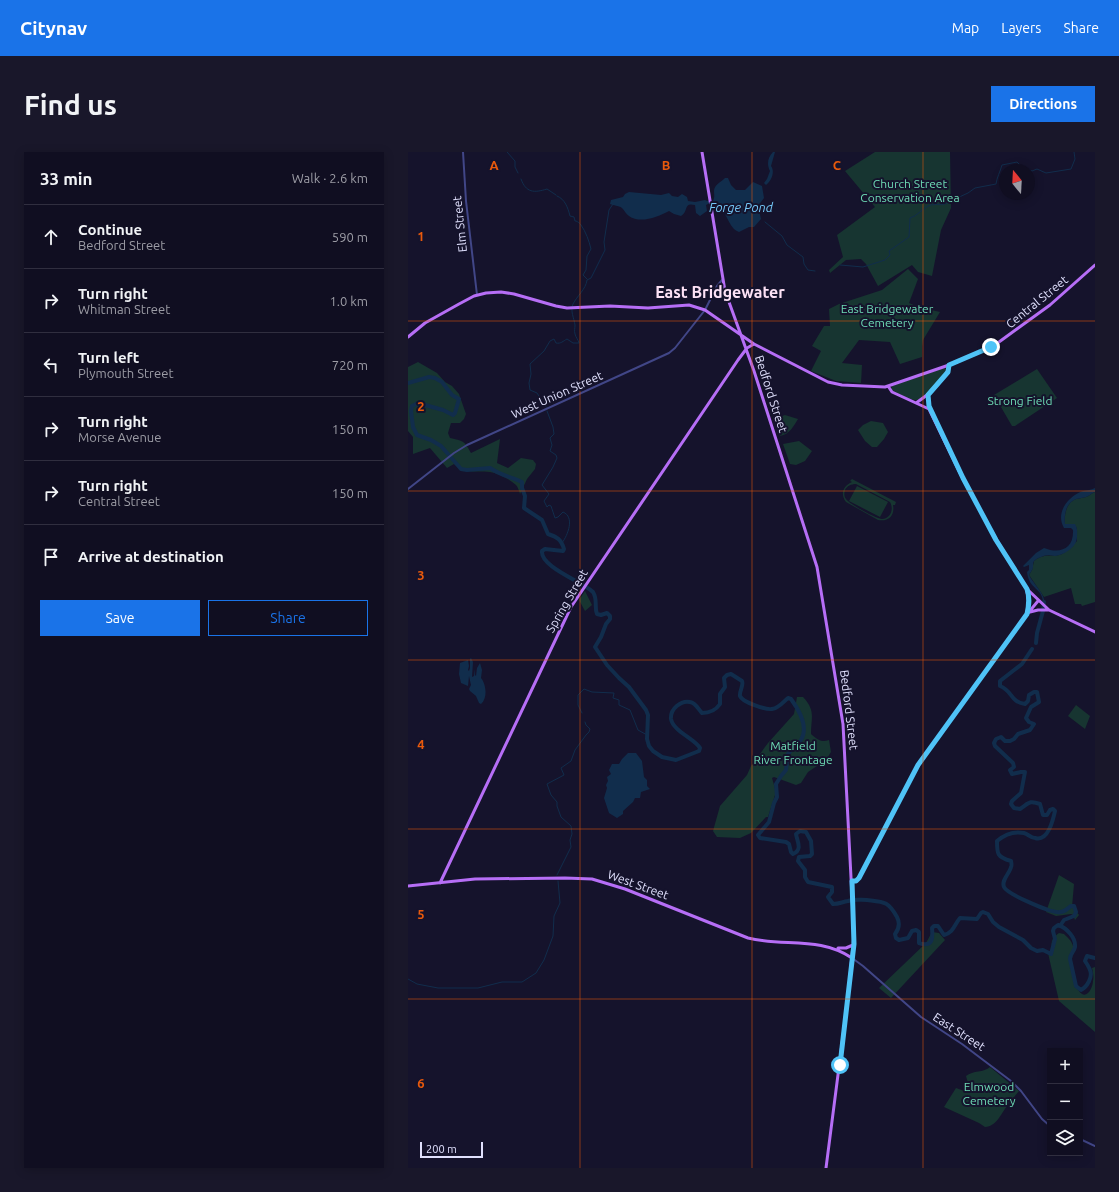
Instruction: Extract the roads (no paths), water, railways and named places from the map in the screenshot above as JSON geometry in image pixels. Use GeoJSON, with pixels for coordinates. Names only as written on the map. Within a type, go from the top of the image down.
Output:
{"type":"FeatureCollection","features":[{"type":"Feature","properties":{"kind":"main road","name":"Bedford Street"},"geometry":{"type":"LineString","coordinates":[[702,152],[723,286],[742,336],[812,547],[821,584],[844,728],[854,944],[826,1168]]}},
{"type":"Feature","properties":{"kind":"main road","name":"Central Street"},"geometry":{"type":"LineString","coordinates":[[705,310],[754,344],[828,382],[842,385],[888,386],[949,365],[987,349],[1014,333],[1050,305],[1095,265]]}},
{"type":"Feature","properties":{"kind":"main road"},"geometry":{"type":"LineString","coordinates":[[408,337],[429,321],[477,295],[491,292],[507,293],[525,297],[558,307],[573,308],[610,306],[644,308],[682,305],[705,310]]}},
{"type":"Feature","properties":{"kind":"main road"},"geometry":{"type":"LineString","coordinates":[[746,349],[754,344]]}},
{"type":"Feature","properties":{"kind":"main road","name":"Spring Street"},"geometry":{"type":"LineString","coordinates":[[440,883],[566,617],[582,588],[746,349]]}},
{"type":"Feature","properties":{"kind":"main road"},"geometry":{"type":"LineString","coordinates":[[916,403],[928,395],[948,372],[949,365]]}},
{"type":"Feature","properties":{"kind":"main road"},"geometry":{"type":"LineString","coordinates":[[888,386],[892,392],[929,409]]}},
{"type":"Feature","properties":{"kind":"main road"},"geometry":{"type":"LineString","coordinates":[[928,395],[929,409],[988,526],[1027,589],[1044,609]]}},
{"type":"Feature","properties":{"kind":"main road"},"geometry":{"type":"LineString","coordinates":[[1027,589],[1029,604],[1027,614]]}},
{"type":"Feature","properties":{"kind":"main road"},"geometry":{"type":"LineString","coordinates":[[852,881],[856,881],[859,878],[918,765],[1027,614],[1039,602]]}},
{"type":"Feature","properties":{"kind":"main road"},"geometry":{"type":"LineString","coordinates":[[1027,614],[1034,610],[1044,609],[1095,632]]}},
{"type":"Feature","properties":{"kind":"main road","name":"West Street"},"geometry":{"type":"LineString","coordinates":[[408,886],[480,879],[592,879],[630,890],[748,938],[766,942],[813,944],[832,947],[852,958]]}},
{"type":"Feature","properties":{"kind":"main road"},"geometry":{"type":"LineString","coordinates":[[832,947],[845,949],[854,944]]}},
{"type":"Feature","properties":{"kind":"street","name":"Elm Street"},"geometry":{"type":"LineString","coordinates":[[463,152],[466,201],[477,295]]}},
{"type":"Feature","properties":{"kind":"street","name":"West Union Street"},"geometry":{"type":"LineString","coordinates":[[408,489],[452,455],[472,443],[669,353],[675,348],[705,310],[717,286],[722,280]]}},
{"type":"Feature","properties":{"kind":"street"},"geometry":{"type":"LineString","coordinates":[[715,291],[723,286]]}},
{"type":"Feature","properties":{"kind":"street","name":"East Street"},"geometry":{"type":"LineString","coordinates":[[852,958],[921,1018],[968,1047],[1011,1081],[1023,1093],[1042,1119],[1047,1123]]}},
{"type":"Feature","properties":{"kind":"street"},"geometry":{"type":"LineString","coordinates":[[1083,1141],[1095,1146]]}},
{"type":"Feature","properties":{"kind":"water"},"geometry":{"type":"Polygon","coordinates":[[[773,152],[775,152],[771,166],[773,171],[772,176],[766,185],[764,183],[770,171],[768,166],[769,159],[773,152]]]}},
{"type":"Feature","properties":{"kind":"water","name":"Forge Pond"},"geometry":{"type":"Polygon","coordinates":[[[725,178],[728,178],[731,185],[736,190],[745,190],[753,182],[762,186],[764,198],[758,206],[761,219],[754,227],[749,227],[739,232],[735,230],[724,212],[712,203],[706,205],[707,211],[700,216],[696,213],[695,205],[691,204],[687,206],[685,212],[681,216],[669,211],[644,220],[633,218],[622,208],[610,204],[611,200],[623,197],[629,192],[661,195],[669,193],[672,196],[678,197],[682,194],[687,197],[688,201],[713,201],[715,187],[725,178]]]}},
{"type":"Feature","properties":{"kind":"water"},"geometry":{"type":"Polygon","coordinates":[[[1095,488],[1095,492],[1086,497],[1076,499],[1070,503],[1066,509],[1065,524],[1075,524],[1077,529],[1075,544],[1062,554],[1055,556],[1043,556],[1033,562],[1033,569],[1029,575],[1041,592],[1045,604],[1042,597],[1028,578],[1027,572],[1029,570],[1029,565],[1023,566],[1036,553],[1044,548],[1055,551],[1064,549],[1068,546],[1073,537],[1073,530],[1071,528],[1064,528],[1061,517],[1064,506],[1078,493],[1095,488]]]}},
{"type":"Feature","properties":{"kind":"water"},"geometry":{"type":"Polygon","coordinates":[[[471,658],[473,662],[472,677],[474,676],[475,669],[476,676],[477,668],[480,663],[482,670],[481,678],[485,687],[485,698],[481,704],[469,689],[471,685],[469,676],[468,686],[461,683],[459,674],[460,663],[468,660],[469,671],[471,658]]]}},
{"type":"Feature","properties":{"kind":"water"},"geometry":{"type":"Polygon","coordinates":[[[628,753],[636,753],[642,761],[644,777],[647,780],[647,786],[650,789],[641,792],[640,798],[635,798],[633,802],[623,811],[623,814],[617,818],[609,813],[604,798],[608,781],[607,777],[611,774],[609,770],[612,764],[619,764],[628,753]]]}},
{"type":"Feature","properties":{"kind":"waterway"},"geometry":{"type":"LineString","coordinates":[[507,152],[515,161],[515,167],[518,173]]}},
{"type":"Feature","properties":{"kind":"waterway"},"geometry":{"type":"LineString","coordinates":[[955,199],[975,188],[996,184],[1002,165],[1017,162],[1022,167],[1032,171],[1037,169],[1046,173],[1071,169],[1075,159],[1074,152]]}},
{"type":"Feature","properties":{"kind":"waterway"},"geometry":{"type":"LineString","coordinates":[[521,179],[525,187],[531,191],[547,189],[556,195]]}},
{"type":"Feature","properties":{"kind":"waterway"},"geometry":{"type":"LineString","coordinates":[[557,196],[564,202],[570,216],[574,217],[575,221],[581,224],[588,240],[591,249],[587,256],[586,270],[583,275],[587,279]]}},
{"type":"Feature","properties":{"kind":"waterway"},"geometry":{"type":"LineString","coordinates":[[840,265],[863,267],[885,260],[890,255],[889,251],[909,237],[910,218],[928,206],[934,204],[946,204],[953,200]]}},
{"type":"Feature","properties":{"kind":"waterway"},"geometry":{"type":"LineString","coordinates":[[546,407],[537,393],[530,390],[530,364],[544,351],[550,341],[554,339],[556,343],[561,343],[567,339],[573,343],[579,343],[575,333],[572,307],[587,280],[591,278],[605,250],[604,242],[609,210],[613,204]]}},
{"type":"Feature","properties":{"kind":"waterway"},"geometry":{"type":"LineString","coordinates":[[765,222],[782,236],[787,245],[803,257],[804,264],[808,270],[815,271]]}},
{"type":"Feature","properties":{"kind":"waterway"},"geometry":{"type":"LineString","coordinates":[[408,383],[429,377],[435,378],[442,382],[452,395],[459,399],[453,415],[443,410],[418,403],[412,406],[411,411],[413,427],[417,435],[431,440],[441,446],[461,469],[467,470],[490,468],[522,482],[522,488],[525,496],[524,508],[542,520],[548,534],[558,539],[562,543],[564,549],[563,551],[545,549],[542,551],[543,557],[548,563],[563,574],[593,592],[597,614],[601,615],[607,613],[610,616],[610,619],[595,647],[607,665],[629,687],[646,710],[648,715],[647,739],[649,746],[653,751],[662,757],[676,760],[699,751],[700,748],[694,741],[680,731],[673,723],[671,719],[672,712],[683,702],[690,702],[694,704],[702,713],[710,712],[720,704],[720,694],[725,687],[724,678],[727,675],[731,674],[742,681],[740,696],[745,701],[754,705],[772,709],[779,706],[788,698],[791,699],[802,719],[804,730],[803,735],[801,740],[788,754],[786,770],[776,784],[777,797],[769,822],[758,835],[760,838],[786,842],[789,844],[793,854],[799,848],[796,834],[800,831],[806,832],[811,841],[812,854],[810,856],[799,857],[798,861],[805,870],[805,877],[808,882],[832,887],[832,892],[828,897],[833,904],[850,900],[867,900],[885,903],[891,908],[899,921],[899,926],[895,934],[896,938],[899,940],[908,938],[912,931],[916,930],[919,932],[919,943],[924,944],[930,943],[932,938],[932,928],[934,926],[938,926],[944,935],[952,930],[960,918],[977,919],[983,912],[988,914],[993,922],[999,927],[1023,940],[1031,948],[1037,951],[1043,950],[1051,954],[1055,939],[1053,931],[1054,928],[1058,925],[1061,926],[1068,931],[1074,940],[1075,947],[1070,959],[1076,986],[1081,990],[1087,984],[1091,976],[1090,969],[1085,961],[1087,956],[1095,958]]}},
{"type":"Feature","properties":{"kind":"waterway"},"geometry":{"type":"LineString","coordinates":[[547,411],[554,434],[550,438],[552,445],[550,451],[556,455],[557,458],[542,485],[549,494],[544,501],[547,507],[549,505],[551,506],[555,518],[563,512],[567,514],[569,518],[570,522],[568,531],[562,543]]}},
{"type":"Feature","properties":{"kind":"waterway"},"geometry":{"type":"LineString","coordinates":[[1036,643],[1044,602]]}},
{"type":"Feature","properties":{"kind":"waterway"},"geometry":{"type":"LineString","coordinates":[[1032,649],[1022,664],[1000,681],[1000,686],[1004,688],[1014,699],[1025,704],[1028,701],[1029,695],[1037,692],[1039,702],[1031,707],[1026,718],[1029,722],[1034,724],[1030,730],[1018,734],[1010,741],[1005,741],[1001,737],[996,739],[994,743],[995,746],[1013,763],[1014,767],[1010,770],[1012,774],[1025,772],[1021,793],[1012,801],[1011,804],[1014,808],[1020,809],[1029,803],[1034,802],[1040,804],[1043,815],[1047,815],[1050,810],[1053,809],[1055,811],[1047,834],[1043,837],[1034,838],[1020,833],[1009,834],[997,841],[997,849],[1000,856],[1011,861],[1010,869],[1003,884],[1007,890],[1030,903],[1056,912],[1060,912],[1074,906],[1076,912],[1074,916],[1064,920],[1060,926]]}},
{"type":"Feature","properties":{"kind":"waterway"},"geometry":{"type":"LineString","coordinates":[[582,713],[578,705],[578,695],[584,689],[592,692],[614,693],[613,698],[619,700],[619,705],[630,710],[638,730],[647,735]]}},
{"type":"Feature","properties":{"kind":"waterway"},"geometry":{"type":"LineString","coordinates":[[557,875],[571,847],[570,840],[572,834],[571,826],[561,817],[557,802],[551,795],[547,784],[564,775],[561,768],[571,761],[575,750],[589,732],[590,729],[585,722]]}},
{"type":"Feature","properties":{"kind":"waterway"},"geometry":{"type":"LineString","coordinates":[[408,979],[417,984],[438,988],[478,988],[502,982],[522,982],[536,973],[544,960],[553,936],[554,916],[560,903],[558,881]]}},
{"type":"Feature","properties":{"kind":"district","name":"East Bridgewater"},"geometry":{"type":"Point","coordinates":[720,292]}},
{"type":"Feature","properties":{"kind":"park label","name":"Church Street Conservation Area"},"geometry":{"type":"Point","coordinates":[910,191]}},
{"type":"Feature","properties":{"kind":"park label","name":"East Bridgewater Cemetery"},"geometry":{"type":"Point","coordinates":[887,316]}},
{"type":"Feature","properties":{"kind":"park label","name":"Strong Field"},"geometry":{"type":"Point","coordinates":[1020,401]}},
{"type":"Feature","properties":{"kind":"park label","name":"Matfield River Frontage"},"geometry":{"type":"Point","coordinates":[793,753]}},
{"type":"Feature","properties":{"kind":"park label","name":"Elmwood Cemetery"},"geometry":{"type":"Point","coordinates":[989,1094]}}]}
